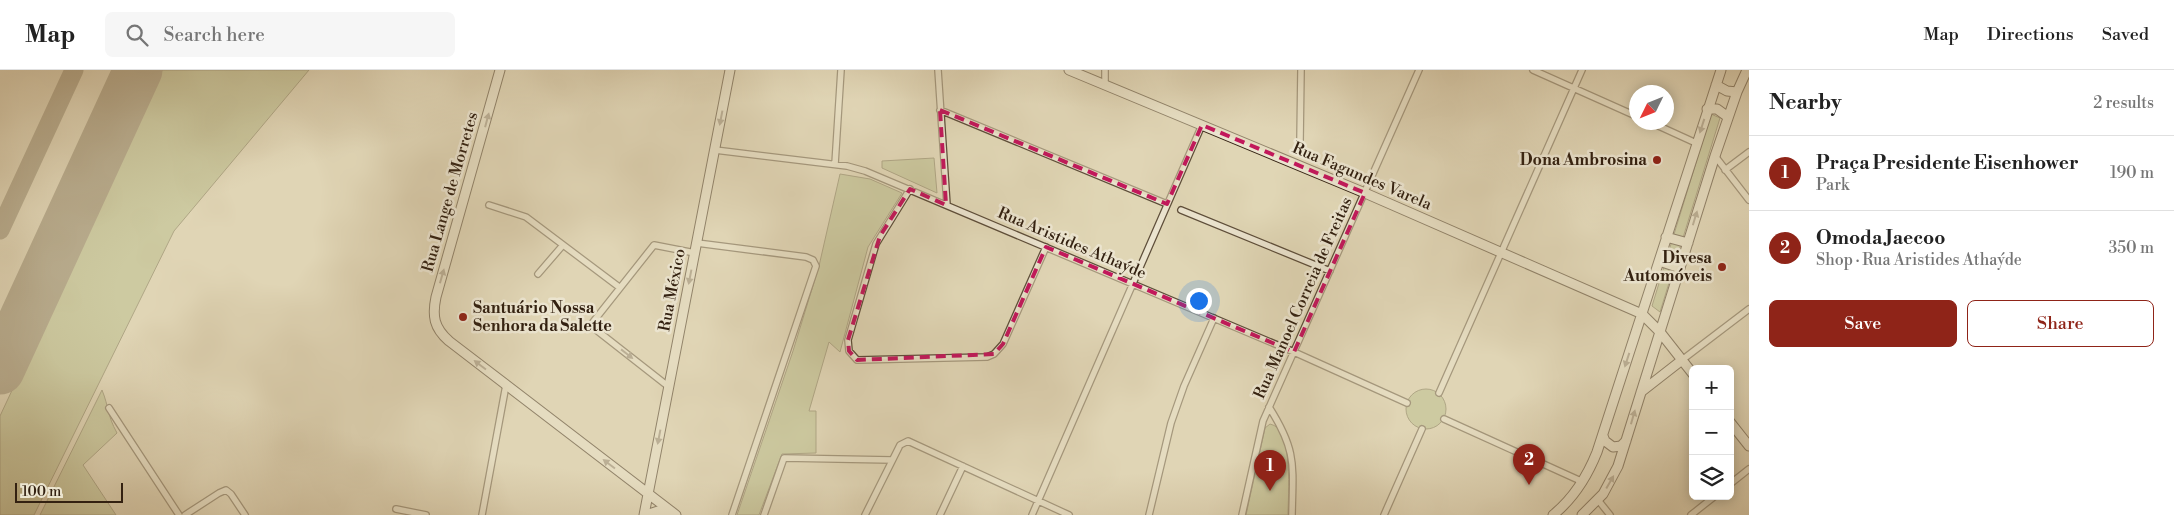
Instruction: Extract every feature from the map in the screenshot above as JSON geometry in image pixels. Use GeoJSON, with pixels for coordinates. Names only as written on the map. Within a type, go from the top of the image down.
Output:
{"type":"FeatureCollection","features":[{"type":"Feature","properties":{"kind":"main road","name":"Rua Lange de Morretes"},"geometry":{"type":"LineString","coordinates":[[500,70],[436,297],[434,323],[442,336],[506,385]]}},
{"type":"Feature","properties":{"kind":"main road","name":"Rua México"},"geometry":{"type":"LineString","coordinates":[[645,515],[730,70]]}},
{"type":"Feature","properties":{"kind":"main road","name":"Rua Fagundes Varela"},"geometry":{"type":"LineString","coordinates":[[1069,70],[1364,193],[1642,314]]}},
{"type":"Feature","properties":{"kind":"main road"},"geometry":{"type":"LineString","coordinates":[[1553,515],[1567,502],[1583,482],[1603,436],[1721,70]]}},
{"type":"Feature","properties":{"kind":"main road"},"geometry":{"type":"LineString","coordinates":[[1582,515],[1598,500],[1614,476],[1715,156],[1737,92],[1747,70]]}},
{"type":"Feature","properties":{"kind":"main road"},"geometry":{"type":"LineString","coordinates":[[1716,85],[1728,91],[1737,92]]}},
{"type":"Feature","properties":{"kind":"main road"},"geometry":{"type":"LineString","coordinates":[[1707,109],[1717,109],[1728,117]]}},
{"type":"Feature","properties":{"kind":"main road"},"geometry":{"type":"LineString","coordinates":[[1666,237],[1688,243]]}},
{"type":"Feature","properties":{"kind":"main road"},"geometry":{"type":"LineString","coordinates":[[1659,261],[1680,268]]}},
{"type":"Feature","properties":{"kind":"main road"},"geometry":{"type":"LineString","coordinates":[[1642,314],[1660,332],[1689,369]]}},
{"type":"Feature","properties":{"kind":"main road"},"geometry":{"type":"LineString","coordinates":[[1640,392],[1682,360]]}},
{"type":"Feature","properties":{"kind":"main road"},"geometry":{"type":"LineString","coordinates":[[506,385],[674,515]]}},
{"type":"Feature","properties":{"kind":"main road"},"geometry":{"type":"LineString","coordinates":[[1734,427],[1749,446]]}},
{"type":"Feature","properties":{"kind":"main road"},"geometry":{"type":"LineString","coordinates":[[1603,436],[1605,441],[1613,447],[1621,446],[1626,441]]}},
{"type":"Feature","properties":{"kind":"main road"},"geometry":{"type":"LineString","coordinates":[[645,515],[658,511],[674,515]]}},
{"type":"Feature","properties":{"kind":"street"},"geometry":{"type":"LineString","coordinates":[[835,164],[841,70]]}},
{"type":"Feature","properties":{"kind":"street"},"geometry":{"type":"LineString","coordinates":[[938,70],[947,205]]}},
{"type":"Feature","properties":{"kind":"street"},"geometry":{"type":"LineString","coordinates":[[1105,70],[1105,85]]}},
{"type":"Feature","properties":{"kind":"street"},"geometry":{"type":"LineString","coordinates":[[1300,141],[1301,70]]}},
{"type":"Feature","properties":{"kind":"street","name":"Rua Manoel Correia de Freitas"},"geometry":{"type":"LineString","coordinates":[[1242,515],[1260,430],[1269,407],[1419,70]]}},
{"type":"Feature","properties":{"kind":"street"},"geometry":{"type":"LineString","coordinates":[[1533,70],[1629,113]]}},
{"type":"Feature","properties":{"kind":"street"},"geometry":{"type":"LineString","coordinates":[[1439,393],[1582,70]]}},
{"type":"Feature","properties":{"kind":"street"},"geometry":{"type":"LineString","coordinates":[[940,110],[1167,204]]}},
{"type":"Feature","properties":{"kind":"street"},"geometry":{"type":"LineString","coordinates":[[1032,515],[1202,125]]}},
{"type":"Feature","properties":{"kind":"street"},"geometry":{"type":"LineString","coordinates":[[1668,130],[1696,143]]}},
{"type":"Feature","properties":{"kind":"street","name":"Rua Aristides Athaýde"},"geometry":{"type":"LineString","coordinates":[[715,150],[835,164],[865,171],[1294,352],[1407,402]]}},
{"type":"Feature","properties":{"kind":"street"},"geometry":{"type":"LineString","coordinates":[[1726,170],[1749,152]]}},
{"type":"Feature","properties":{"kind":"street"},"geometry":{"type":"LineString","coordinates":[[1715,156],[1749,200]]}},
{"type":"Feature","properties":{"kind":"street"},"geometry":{"type":"LineString","coordinates":[[910,190],[880,236],[873,252],[848,340],[849,352],[857,360],[987,357],[994,354],[1003,344],[1046,247]]}},
{"type":"Feature","properties":{"kind":"street"},"geometry":{"type":"LineString","coordinates":[[489,205],[526,216],[619,287]]}},
{"type":"Feature","properties":{"kind":"street"},"geometry":{"type":"LineString","coordinates":[[1181,210],[1330,271]]}},
{"type":"Feature","properties":{"kind":"street"},"geometry":{"type":"LineString","coordinates":[[538,274],[563,245]]}},
{"type":"Feature","properties":{"kind":"street"},"geometry":{"type":"LineString","coordinates":[[669,387],[593,326],[594,320],[654,245],[806,256],[815,262],[816,269],[732,515]]}},
{"type":"Feature","properties":{"kind":"street"},"geometry":{"type":"LineString","coordinates":[[1682,360],[1749,308]]}},
{"type":"Feature","properties":{"kind":"street"},"geometry":{"type":"LineString","coordinates":[[1149,515],[1171,423],[1184,386],[1214,318]]}},
{"type":"Feature","properties":{"kind":"street"},"geometry":{"type":"LineString","coordinates":[[482,515],[506,385]]}},
{"type":"Feature","properties":{"kind":"street"},"geometry":{"type":"LineString","coordinates":[[1269,407],[1291,448],[1293,468],[1292,515]]}},
{"type":"Feature","properties":{"kind":"street"},"geometry":{"type":"LineString","coordinates":[[109,408],[179,515]]}},
{"type":"Feature","properties":{"kind":"street"},"geometry":{"type":"LineString","coordinates":[[1444,419],[1583,482]]}},
{"type":"Feature","properties":{"kind":"street"},"geometry":{"type":"LineString","coordinates":[[1384,515],[1422,429]]}},
{"type":"Feature","properties":{"kind":"street"},"geometry":{"type":"LineString","coordinates":[[865,515],[892,460],[904,441],[912,442],[1069,515]]}},
{"type":"Feature","properties":{"kind":"street"},"geometry":{"type":"LineString","coordinates":[[764,515],[784,458],[892,460]]}},
{"type":"Feature","properties":{"kind":"street"},"geometry":{"type":"LineString","coordinates":[[940,515],[963,466]]}},
{"type":"Feature","properties":{"kind":"street"},"geometry":{"type":"LineString","coordinates":[[1734,481],[1749,469]]}},
{"type":"Feature","properties":{"kind":"street"},"geometry":{"type":"LineString","coordinates":[[185,515],[226,490],[231,494],[245,515]]}},
{"type":"Feature","properties":{"kind":"street"},"geometry":{"type":"LineString","coordinates":[[1598,500],[1610,515]]}},
{"type":"Feature","properties":{"kind":"street"},"geometry":{"type":"LineString","coordinates":[[1691,515],[1710,500]]}},
{"type":"Feature","properties":{"kind":"street"},"geometry":{"type":"LineString","coordinates":[[396,509],[426,515]]}},
{"type":"Feature","properties":{"kind":"highlighted area"},"geometry":{"type":"Polygon","coordinates":[[[940,110],[1167,204],[1202,125],[1365,193],[1294,352],[1046,247],[1003,344],[994,354],[857,360],[849,351],[848,340],[880,236],[910,189],[946,205],[940,110]]]}},
{"type":"Feature","properties":{"kind":"green space"},"geometry":{"type":"Polygon","coordinates":[[[162,70],[309,70],[174,231],[34,515],[0,515],[0,416],[162,70]]]}},
{"type":"Feature","properties":{"kind":"green space"},"geometry":{"type":"Polygon","coordinates":[[[1711,114],[1720,118],[1660,312],[1652,306],[1711,114]]]}},
{"type":"Feature","properties":{"kind":"green space"},"geometry":{"type":"Polygon","coordinates":[[[934,158],[937,193],[882,168],[882,161],[934,158]]]}},
{"type":"Feature","properties":{"kind":"green space"},"geometry":{"type":"Polygon","coordinates":[[[840,174],[870,179],[902,193],[868,247],[840,352],[829,342],[809,411],[816,411],[816,453],[782,454],[759,515],[737,515],[793,351],[819,266],[840,174]]]}},
{"type":"Feature","properties":{"kind":"green space"},"geometry":{"type":"Polygon","coordinates":[[[1430,389],[1437,392],[1443,398],[1446,409],[1445,417],[1437,426],[1430,429],[1422,429],[1415,426],[1407,417],[1406,405],[1409,398],[1418,390],[1430,389]]]}},
{"type":"Feature","properties":{"kind":"green space"},"geometry":{"type":"Polygon","coordinates":[[[102,390],[111,421],[117,433],[83,465],[116,515],[40,515],[102,390]]]}},
{"type":"Feature","properties":{"kind":"green space"},"geometry":{"type":"Polygon","coordinates":[[[1270,424],[1278,428],[1283,437],[1286,450],[1289,479],[1288,515],[1246,515],[1265,428],[1270,424]]]}},
{"type":"Feature","properties":{"kind":"taxiway"},"geometry":{"type":"LineString","coordinates":[[0,230],[74,70]]}},
{"type":"Feature","properties":{"kind":"runway"},"geometry":{"type":"LineString","coordinates":[[0,370],[138,70]]}},
{"type":"Feature","properties":{"kind":"place","name":"Dona Ambrosina"},"geometry":{"type":"Point","coordinates":[1657,160]}},
{"type":"Feature","properties":{"kind":"place","name":"Divesa Automóveis"},"geometry":{"type":"Point","coordinates":[1722,267]}},
{"type":"Feature","properties":{"kind":"place","name":"Santuário Nossa Senhora da Salette"},"geometry":{"type":"Point","coordinates":[463,317]}},
{"type":"Feature","properties":{"kind":"place","name":"Omoda Jaecoo"},"geometry":{"type":"Point","coordinates":[1529,485]}},
{"type":"Feature","properties":{"kind":"place","name":"Praça Presidente Eisenhower"},"geometry":{"type":"Point","coordinates":[1270,491]}}]}
